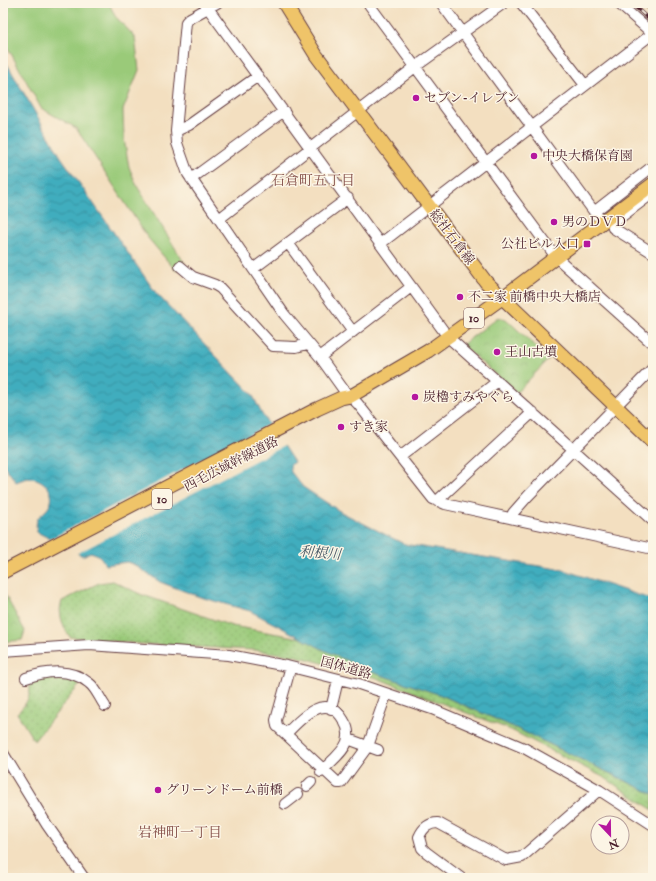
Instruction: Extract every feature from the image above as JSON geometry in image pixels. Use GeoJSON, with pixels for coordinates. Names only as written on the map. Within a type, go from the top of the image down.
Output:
{"type":"FeatureCollection","features":[{"type":"Feature","properties":{"kind":"main road","name":"総社石倉線"},"geometry":{"type":"LineString","coordinates":[[284,3],[316,55],[473,265],[502,298],[653,442]]}},
{"type":"Feature","properties":{"kind":"main road","name":"西毛広域幹線道路"},"geometry":{"type":"LineString","coordinates":[[591,230],[596,214],[653,174]]}},
{"type":"Feature","properties":{"kind":"main road","name":"西毛広域幹線道路"},"geometry":{"type":"LineString","coordinates":[[3,582],[319,413],[340,398],[350,396],[391,374],[448,337],[502,298],[653,184]]}},
{"type":"Feature","properties":{"kind":"main road","name":"西毛広域幹線道路"},"geometry":{"type":"LineString","coordinates":[[3,572],[319,413]]}},
{"type":"Feature","properties":{"kind":"street"},"geometry":{"type":"LineString","coordinates":[[217,3],[206,6],[186,22],[176,131],[183,164],[191,179],[284,314],[437,501],[653,549]]}},
{"type":"Feature","properties":{"kind":"street"},"geometry":{"type":"LineString","coordinates":[[368,3],[556,257],[653,344]]}},
{"type":"Feature","properties":{"kind":"street"},"geometry":{"type":"LineString","coordinates":[[441,3],[596,214],[653,166]]}},
{"type":"Feature","properties":{"kind":"street"},"geometry":{"type":"LineString","coordinates":[[219,219],[309,148],[462,32],[504,3]]}},
{"type":"Feature","properties":{"kind":"street"},"geometry":{"type":"LineString","coordinates":[[521,3],[585,85]]}},
{"type":"Feature","properties":{"kind":"street"},"geometry":{"type":"LineString","coordinates":[[380,244],[531,126],[653,34],[618,3]]}},
{"type":"Feature","properties":{"kind":"street"},"geometry":{"type":"LineString","coordinates":[[649,3],[653,6]]}},
{"type":"Feature","properties":{"kind":"street"},"geometry":{"type":"LineString","coordinates":[[206,6],[284,111],[309,148],[348,198],[448,337],[653,521]]}},
{"type":"Feature","properties":{"kind":"street"},"geometry":{"type":"LineString","coordinates":[[176,131],[189,125],[258,76]]}},
{"type":"Feature","properties":{"kind":"street"},"geometry":{"type":"LineString","coordinates":[[191,179],[284,111]]}},
{"type":"Feature","properties":{"kind":"street"},"geometry":{"type":"LineString","coordinates":[[653,193],[617,220],[613,228],[653,253]]}},
{"type":"Feature","properties":{"kind":"street"},"geometry":{"type":"LineString","coordinates":[[253,269],[348,198]]}},
{"type":"Feature","properties":{"kind":"street"},"geometry":{"type":"LineString","coordinates":[[288,243],[353,332]]}},
{"type":"Feature","properties":{"kind":"street"},"geometry":{"type":"LineString","coordinates":[[180,266],[193,277],[215,284],[220,288],[273,346],[296,347],[308,344]]}},
{"type":"Feature","properties":{"kind":"street"},"geometry":{"type":"LineString","coordinates":[[320,357],[411,287]]}},
{"type":"Feature","properties":{"kind":"street"},"geometry":{"type":"LineString","coordinates":[[512,518],[513,513],[528,496],[653,368]]}},
{"type":"Feature","properties":{"kind":"street"},"geometry":{"type":"LineString","coordinates":[[400,456],[498,381]]}},
{"type":"Feature","properties":{"kind":"street"},"geometry":{"type":"LineString","coordinates":[[437,501],[532,412]]}},
{"type":"Feature","properties":{"kind":"street","name":"国体道路"},"geometry":{"type":"LineString","coordinates":[[3,651],[71,645],[229,655],[287,666],[359,684],[432,709],[524,748],[599,790],[653,825]]}},
{"type":"Feature","properties":{"kind":"street"},"geometry":{"type":"LineString","coordinates":[[26,678],[38,674],[68,672],[89,683],[105,706]]}},
{"type":"Feature","properties":{"kind":"street"},"geometry":{"type":"LineString","coordinates":[[289,673],[276,720],[277,726],[322,770],[338,783],[341,783],[373,748],[385,698]]}},
{"type":"Feature","properties":{"kind":"street"},"geometry":{"type":"LineString","coordinates":[[330,709],[337,684]]}},
{"type":"Feature","properties":{"kind":"street"},"geometry":{"type":"LineString","coordinates":[[286,734],[307,713],[321,708],[330,709],[339,713],[343,718],[348,731],[348,739],[344,748],[322,770]]}},
{"type":"Feature","properties":{"kind":"street"},"geometry":{"type":"LineString","coordinates":[[348,739],[373,748]]}},
{"type":"Feature","properties":{"kind":"street"},"geometry":{"type":"LineString","coordinates":[[3,753],[47,825],[84,878]]}},
{"type":"Feature","properties":{"kind":"street"},"geometry":{"type":"LineString","coordinates":[[461,878],[422,848],[419,837],[426,826],[438,822],[506,860],[515,859],[522,857],[599,790]]}},
{"type":"Feature","properties":{"kind":"street"},"geometry":{"type":"LineString","coordinates":[[285,804],[298,794]]}},
{"type":"Feature","properties":{"kind":"green space"},"geometry":{"type":"Polygon","coordinates":[[[3,3],[109,3],[115,16],[135,37],[139,70],[123,110],[124,139],[129,167],[137,186],[185,264],[176,271],[148,238],[76,128],[41,108],[3,39],[3,3]]]}},
{"type":"Feature","properties":{"kind":"green space"},"geometry":{"type":"Polygon","coordinates":[[[498,317],[506,319],[549,359],[516,393],[462,345],[498,317]]]}},
{"type":"Feature","properties":{"kind":"green space"},"geometry":{"type":"Polygon","coordinates":[[[113,581],[140,594],[232,626],[301,638],[372,672],[441,695],[516,728],[653,794],[653,810],[605,778],[511,730],[374,677],[296,656],[254,650],[143,644],[70,637],[65,629],[60,615],[62,601],[99,583],[113,581]]]}},
{"type":"Feature","properties":{"kind":"green space"},"geometry":{"type":"Polygon","coordinates":[[[3,591],[25,631],[22,640],[3,642],[3,591]]]}},
{"type":"Feature","properties":{"kind":"green space"},"geometry":{"type":"Polygon","coordinates":[[[65,676],[81,683],[34,741],[17,713],[28,699],[30,691],[29,681],[65,676]]]}},
{"type":"Feature","properties":{"kind":"water","name":"利根川"},"geometry":{"type":"Polygon","coordinates":[[[3,57],[61,157],[156,293],[252,394],[262,414],[294,462],[290,466],[291,472],[303,487],[341,512],[404,544],[564,570],[653,600],[653,794],[516,728],[441,695],[372,672],[322,649],[250,611],[200,597],[160,582],[133,564],[127,562],[105,565],[101,558],[96,554],[90,552],[83,556],[37,532],[36,526],[38,518],[49,507],[51,502],[51,493],[49,489],[40,480],[31,478],[16,482],[3,464],[5,448],[3,438],[3,57]]]}},
{"type":"Feature","properties":{"kind":"pier"},"geometry":{"type":"Polygon","coordinates":[[[270,424],[285,445],[76,554],[48,540],[270,424]]]}},
{"type":"Feature","properties":{"kind":"railway"},"geometry":{"type":"LineString","coordinates":[[631,3],[653,23]]}},
{"type":"Feature","properties":{"kind":"place","name":"セブン-イレブン"},"geometry":{"type":"Point","coordinates":[416,98]}},
{"type":"Feature","properties":{"kind":"place","name":"中央大橋保育園"},"geometry":{"type":"Point","coordinates":[534,156]}},
{"type":"Feature","properties":{"kind":"place","name":"男のＤＶＤ"},"geometry":{"type":"Point","coordinates":[554,222]}},
{"type":"Feature","properties":{"kind":"place","name":"公社ビル入口"},"geometry":{"type":"Point","coordinates":[587,244]}},
{"type":"Feature","properties":{"kind":"place","name":"不二家 前橋中央大橋店"},"geometry":{"type":"Point","coordinates":[460,297]}},
{"type":"Feature","properties":{"kind":"place","name":"王山古墳"},"geometry":{"type":"Point","coordinates":[497,352]}},
{"type":"Feature","properties":{"kind":"place","name":"炭櫓すみやぐら"},"geometry":{"type":"Point","coordinates":[415,397]}},
{"type":"Feature","properties":{"kind":"place","name":"すき家"},"geometry":{"type":"Point","coordinates":[341,427]}},
{"type":"Feature","properties":{"kind":"place","name":"グリーンドーム前橋"},"geometry":{"type":"Point","coordinates":[158,790]}},
{"type":"Feature","properties":{"kind":"district","name":"石倉町五丁目"},"geometry":{"type":"Point","coordinates":[313,180]}},
{"type":"Feature","properties":{"kind":"district","name":"岩神町一丁目"},"geometry":{"type":"Point","coordinates":[180,832]}}]}
